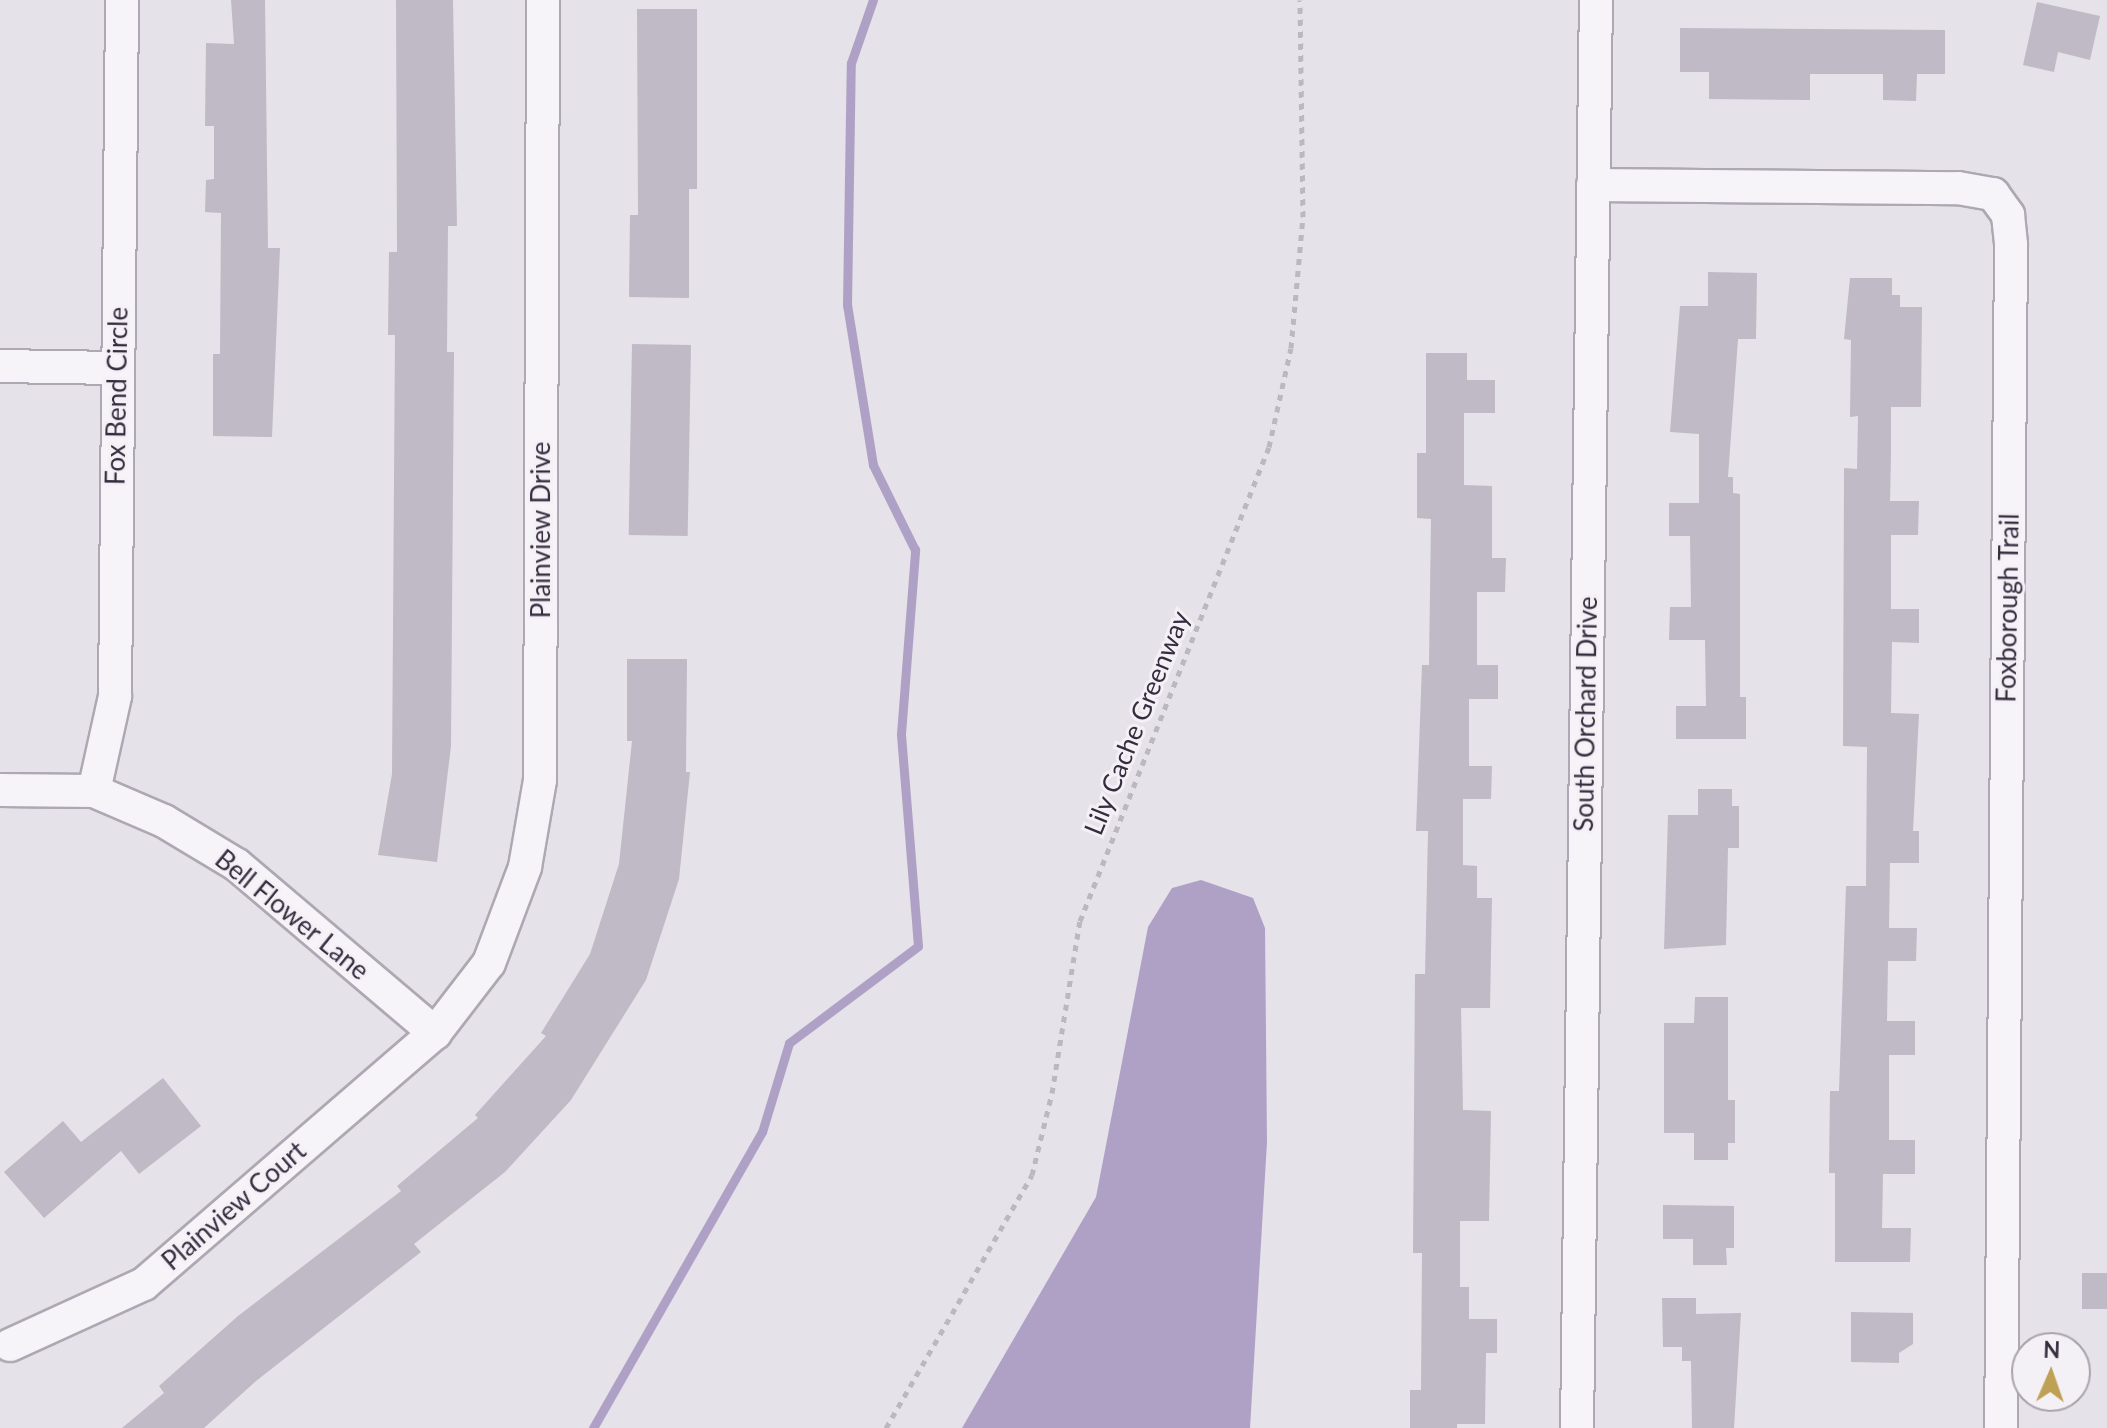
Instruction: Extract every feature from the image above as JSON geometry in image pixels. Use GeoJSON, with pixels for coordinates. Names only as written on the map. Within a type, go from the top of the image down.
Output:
{"type":"FeatureCollection","features":[{"type":"Feature","properties":{"kind":"street","name":"Fox Bend Circle"},"geometry":{"type":"LineString","coordinates":[[94,791],[115,696],[122,0]]}},
{"type":"Feature","properties":{"kind":"street","name":"Plainview Drive"},"geometry":{"type":"LineString","coordinates":[[435,1033],[489,963],[525,867],[540,780],[543,0]]}},
{"type":"Feature","properties":{"kind":"street","name":"South Orchard Drive"},"geometry":{"type":"LineString","coordinates":[[1577,1428],[1596,0]]}},
{"type":"Feature","properties":{"kind":"street","name":"Foxborough Trail"},"geometry":{"type":"LineString","coordinates":[[1593,185],[1958,188],[1993,194],[2008,215],[2011,261],[2001,1428]]}},
{"type":"Feature","properties":{"kind":"street"},"geometry":{"type":"LineString","coordinates":[[0,366],[116,368]]}},
{"type":"Feature","properties":{"kind":"street","name":"Bell Flower Lane"},"geometry":{"type":"LineString","coordinates":[[0,790],[94,791],[164,821],[237,865],[435,1033]]}},
{"type":"Feature","properties":{"kind":"street","name":"Plainview Court"},"geometry":{"type":"LineString","coordinates":[[10,1345],[144,1284],[435,1033]]}},
{"type":"Feature","properties":{"kind":"path","name":"Lily Cache Greenway"},"geometry":{"type":"LineString","coordinates":[[886,1428],[1032,1175],[1052,1093],[1080,921],[1269,447],[1291,348],[1302,233],[1300,0]]}},
{"type":"Feature","properties":{"kind":"shaded area"},"geometry":{"type":"Polygon","coordinates":[[[1201,880],[1253,898],[1265,928],[1267,1142],[1250,1428],[962,1428],[1096,1197],[1148,927],[1172,888],[1201,880]]]}},
{"type":"Feature","properties":{"kind":"building"},"geometry":{"type":"Polygon","coordinates":[[[231,0],[265,0],[268,248],[280,248],[272,437],[213,436],[213,354],[220,354],[221,213],[205,212],[206,180],[214,179],[214,126],[205,126],[206,43],[234,44],[231,0]]]}},
{"type":"Feature","properties":{"kind":"building"},"geometry":{"type":"Polygon","coordinates":[[[396,0],[453,0],[457,226],[448,226],[447,352],[454,352],[451,746],[437,862],[378,855],[392,774],[395,335],[388,335],[389,252],[397,252],[396,0]]]}},
{"type":"Feature","properties":{"kind":"building"},"geometry":{"type":"Polygon","coordinates":[[[2037,2],[2100,16],[2090,60],[2058,52],[2054,72],[2023,65],[2037,2]]]}},
{"type":"Feature","properties":{"kind":"building"},"geometry":{"type":"Polygon","coordinates":[[[637,9],[697,9],[697,189],[689,189],[689,298],[629,297],[630,215],[638,215],[637,9]]]}},
{"type":"Feature","properties":{"kind":"building"},"geometry":{"type":"Polygon","coordinates":[[[1680,28],[1945,30],[1945,74],[1917,74],[1916,101],[1883,100],[1883,74],[1810,74],[1810,100],[1709,99],[1709,72],[1680,72],[1680,28]]]}},
{"type":"Feature","properties":{"kind":"building"},"geometry":{"type":"Polygon","coordinates":[[[1708,272],[1757,273],[1756,339],[1738,339],[1728,477],[1733,477],[1733,493],[1740,494],[1740,697],[1746,697],[1746,739],[1676,739],[1676,706],[1706,706],[1705,640],[1669,640],[1670,607],[1691,607],[1690,536],[1669,536],[1669,503],[1699,503],[1699,434],[1670,432],[1680,306],[1708,306],[1708,272]]]}},
{"type":"Feature","properties":{"kind":"building"},"geometry":{"type":"Polygon","coordinates":[[[1850,278],[1892,278],[1892,295],[1900,295],[1900,307],[1922,307],[1921,407],[1891,407],[1890,501],[1919,501],[1918,535],[1891,535],[1891,609],[1919,609],[1919,643],[1892,642],[1891,713],[1919,714],[1913,831],[1919,831],[1919,863],[1890,863],[1889,928],[1917,928],[1916,961],[1888,961],[1887,1021],[1915,1021],[1915,1055],[1889,1055],[1889,1140],[1915,1140],[1915,1174],[1883,1174],[1882,1228],[1911,1228],[1910,1262],[1835,1262],[1835,1173],[1829,1173],[1830,1091],[1839,1091],[1846,886],[1866,886],[1867,747],[1843,746],[1844,468],[1857,469],[1858,416],[1850,417],[1851,340],[1844,339],[1850,278]]]}},
{"type":"Feature","properties":{"kind":"building"},"geometry":{"type":"Polygon","coordinates":[[[632,344],[691,345],[688,536],[629,535],[632,344]]]}},
{"type":"Feature","properties":{"kind":"building"},"geometry":{"type":"Polygon","coordinates":[[[1426,353],[1467,353],[1467,380],[1495,380],[1495,413],[1464,413],[1464,485],[1492,486],[1492,558],[1506,558],[1505,592],[1477,592],[1477,665],[1498,665],[1498,699],[1469,699],[1469,766],[1492,766],[1491,799],[1463,799],[1463,865],[1477,866],[1477,898],[1492,898],[1490,1008],[1461,1008],[1463,1110],[1491,1111],[1489,1221],[1460,1221],[1460,1287],[1469,1287],[1469,1319],[1497,1319],[1497,1353],[1486,1353],[1485,1424],[1457,1424],[1457,1428],[1410,1428],[1410,1390],[1421,1390],[1422,1253],[1413,1253],[1415,974],[1425,974],[1428,831],[1416,831],[1422,665],[1429,665],[1431,519],[1417,518],[1417,453],[1426,453],[1426,353]]]}},
{"type":"Feature","properties":{"kind":"building"},"geometry":{"type":"Polygon","coordinates":[[[627,659],[687,659],[686,772],[690,772],[679,879],[646,980],[571,1100],[505,1172],[414,1244],[421,1252],[256,1381],[204,1428],[122,1428],[164,1393],[159,1386],[238,1316],[401,1191],[397,1186],[478,1118],[475,1115],[546,1036],[541,1033],[590,954],[619,864],[632,741],[627,741],[627,659]]]}},
{"type":"Feature","properties":{"kind":"building"},"geometry":{"type":"Polygon","coordinates":[[[1698,789],[1732,789],[1732,806],[1739,806],[1739,848],[1728,848],[1726,945],[1664,949],[1668,815],[1698,815],[1698,789]]]}},
{"type":"Feature","properties":{"kind":"building"},"geometry":{"type":"Polygon","coordinates":[[[1695,997],[1728,997],[1728,1100],[1735,1100],[1735,1143],[1728,1143],[1728,1160],[1694,1160],[1694,1133],[1664,1133],[1664,1023],[1694,1023],[1695,997]]]}},
{"type":"Feature","properties":{"kind":"building"},"geometry":{"type":"Polygon","coordinates":[[[163,1078],[201,1126],[139,1174],[121,1151],[44,1218],[4,1172],[63,1121],[81,1142],[163,1078]]]}},
{"type":"Feature","properties":{"kind":"building"},"geometry":{"type":"Polygon","coordinates":[[[1663,1205],[1734,1206],[1734,1248],[1726,1248],[1727,1265],[1693,1265],[1693,1239],[1663,1239],[1663,1205]]]}},
{"type":"Feature","properties":{"kind":"building"},"geometry":{"type":"Polygon","coordinates":[[[2082,1273],[2107,1273],[2107,1309],[2082,1309],[2082,1273]]]}},
{"type":"Feature","properties":{"kind":"building"},"geometry":{"type":"Polygon","coordinates":[[[1662,1298],[1696,1298],[1696,1314],[1741,1313],[1734,1428],[1692,1428],[1691,1361],[1682,1361],[1682,1347],[1663,1347],[1662,1298]]]}},
{"type":"Feature","properties":{"kind":"building"},"geometry":{"type":"Polygon","coordinates":[[[1851,1312],[1913,1313],[1913,1344],[1899,1353],[1899,1363],[1851,1362],[1851,1312]]]}},
{"type":"Feature","properties":{"kind":"waterway"},"geometry":{"type":"LineString","coordinates":[[593,1428],[762,1132],[789,1043],[918,946],[901,734],[915,550],[873,465],[847,305],[851,63],[873,0]]}}]}
